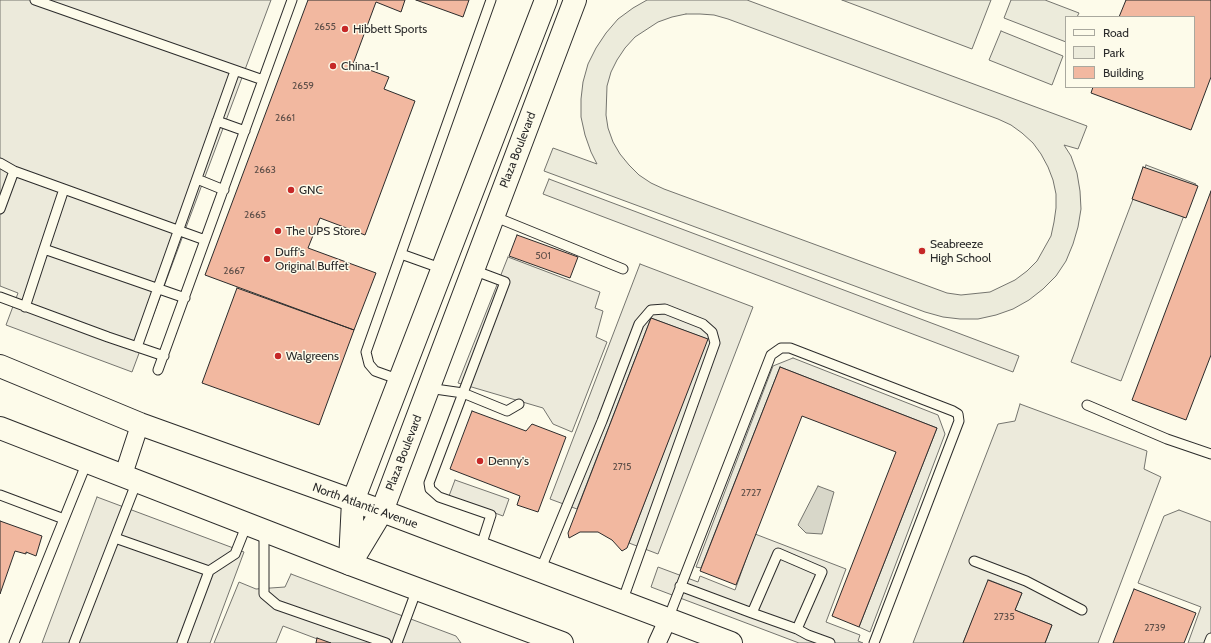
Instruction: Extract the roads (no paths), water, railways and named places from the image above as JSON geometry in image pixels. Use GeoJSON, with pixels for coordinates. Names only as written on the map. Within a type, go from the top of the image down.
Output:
{"type":"FeatureCollection","features":[{"type":"Feature","properties":{"kind":"main road"},"geometry":{"type":"LineString","coordinates":[[350,564],[353,501],[445,266],[546,0]]}},
{"type":"Feature","properties":{"kind":"main road","name":"Plaza Boulevard"},"geometry":{"type":"LineString","coordinates":[[350,564],[382,512],[575,0]]}},
{"type":"Feature","properties":{"kind":"main road"},"geometry":{"type":"LineString","coordinates":[[445,266],[473,270]]}},
{"type":"Feature","properties":{"kind":"main road","name":"North Atlantic Avenue"},"geometry":{"type":"LineString","coordinates":[[0,366],[140,424],[353,501],[730,643]]}},
{"type":"Feature","properties":{"kind":"main road"},"geometry":{"type":"LineString","coordinates":[[400,380],[428,388]]}},
{"type":"Feature","properties":{"kind":"main road"},"geometry":{"type":"LineString","coordinates":[[0,428],[350,564],[562,643]]}},
{"type":"Feature","properties":{"kind":"street"},"geometry":{"type":"LineString","coordinates":[[130,479],[140,424]]}},
{"type":"Feature","properties":{"kind":"street"},"geometry":{"type":"LineString","coordinates":[[657,643],[668,619]]}},
{"type":"Feature","properties":{"kind":"lane"},"geometry":{"type":"LineString","coordinates":[[35,0],[263,80]]}},
{"type":"Feature","properties":{"kind":"lane"},"geometry":{"type":"LineString","coordinates":[[158,370],[292,0]]}},
{"type":"Feature","properties":{"kind":"lane"},"geometry":{"type":"LineString","coordinates":[[400,380],[375,371],[369,364],[366,352],[491,0]]}},
{"type":"Feature","properties":{"kind":"lane"},"geometry":{"type":"LineString","coordinates":[[137,347],[235,71]]}},
{"type":"Feature","properties":{"kind":"lane"},"geometry":{"type":"LineString","coordinates":[[217,121],[245,131]]}},
{"type":"Feature","properties":{"kind":"lane"},"geometry":{"type":"LineString","coordinates":[[0,163],[14,170],[64,189],[206,240]]}},
{"type":"Feature","properties":{"kind":"lane"},"geometry":{"type":"LineString","coordinates":[[0,209],[14,170]]}},
{"type":"Feature","properties":{"kind":"lane"},"geometry":{"type":"LineString","coordinates":[[197,179],[224,190]]}},
{"type":"Feature","properties":{"kind":"lane"},"geometry":{"type":"LineString","coordinates":[[25,307],[64,189]]}},
{"type":"Feature","properties":{"kind":"lane"},"geometry":{"type":"LineString","coordinates":[[493,216],[623,269]]}},
{"type":"Feature","properties":{"kind":"lane"},"geometry":{"type":"LineString","coordinates":[[44,249],[185,298]]}},
{"type":"Feature","properties":{"kind":"lane"},"geometry":{"type":"LineString","coordinates":[[401,254],[445,266]]}},
{"type":"Feature","properties":{"kind":"lane"},"geometry":{"type":"LineString","coordinates":[[473,270],[505,282],[429,483],[430,489],[439,497],[491,515],[480,549]]}},
{"type":"Feature","properties":{"kind":"lane"},"geometry":{"type":"LineString","coordinates":[[0,297],[164,356]]}},
{"type":"Feature","properties":{"kind":"lane"},"geometry":{"type":"LineString","coordinates":[[540,571],[602,421],[639,324],[651,310],[665,309],[703,324],[712,332],[715,343],[622,602]]}},
{"type":"Feature","properties":{"kind":"lane"},"geometry":{"type":"LineString","coordinates":[[668,619],[771,355],[781,348],[790,348],[958,414],[958,421],[874,643]]}},
{"type":"Feature","properties":{"kind":"lane"},"geometry":{"type":"LineString","coordinates":[[428,388],[463,393],[506,411],[519,404]]}},
{"type":"Feature","properties":{"kind":"lane"},"geometry":{"type":"LineString","coordinates":[[1087,405],[1167,439],[1211,454]]}},
{"type":"Feature","properties":{"kind":"lane"},"geometry":{"type":"LineString","coordinates":[[14,643],[87,462]]}},
{"type":"Feature","properties":{"kind":"lane"},"geometry":{"type":"LineString","coordinates":[[74,643],[115,538],[130,479]]}},
{"type":"Feature","properties":{"kind":"lane"},"geometry":{"type":"LineString","coordinates":[[0,495],[64,519]]}},
{"type":"Feature","properties":{"kind":"lane"},"geometry":{"type":"LineString","coordinates":[[182,643],[209,571],[235,554],[256,528]]}},
{"type":"Feature","properties":{"kind":"lane"},"geometry":{"type":"LineString","coordinates":[[256,528],[264,594],[277,604],[386,643]]}},
{"type":"Feature","properties":{"kind":"lane"},"geometry":{"type":"LineString","coordinates":[[115,538],[209,571]]}},
{"type":"Feature","properties":{"kind":"lane"},"geometry":{"type":"LineString","coordinates":[[752,613],[778,554],[822,572],[797,629]]}},
{"type":"Feature","properties":{"kind":"lane"},"geometry":{"type":"LineString","coordinates":[[974,561],[1026,581],[1082,610]]}},
{"type":"Feature","properties":{"kind":"lane"},"geometry":{"type":"LineString","coordinates":[[680,586],[797,629],[808,635],[830,643]]}},
{"type":"Feature","properties":{"kind":"lane"},"geometry":{"type":"LineString","coordinates":[[397,643],[417,589]]}},
{"type":"Feature","properties":{"kind":"lane"},"geometry":{"type":"LineString","coordinates":[[1209,643],[1211,638]]}},
{"type":"Feature","properties":{"kind":"place","name":"Hibbett Sports"},"geometry":{"type":"Point","coordinates":[345,29]}},
{"type":"Feature","properties":{"kind":"place","name":"China-1"},"geometry":{"type":"Point","coordinates":[333,66]}},
{"type":"Feature","properties":{"kind":"place","name":"GNC"},"geometry":{"type":"Point","coordinates":[291,190]}},
{"type":"Feature","properties":{"kind":"place","name":"The UPS Store"},"geometry":{"type":"Point","coordinates":[278,231]}},
{"type":"Feature","properties":{"kind":"place","name":"Seabreeze High School"},"geometry":{"type":"Point","coordinates":[922,251]}},
{"type":"Feature","properties":{"kind":"place","name":"Duff's Original Buffet"},"geometry":{"type":"Point","coordinates":[267,259]}},
{"type":"Feature","properties":{"kind":"place","name":"Walgreens"},"geometry":{"type":"Point","coordinates":[278,356]}},
{"type":"Feature","properties":{"kind":"place","name":"Denny's"},"geometry":{"type":"Point","coordinates":[480,461]}}]}
